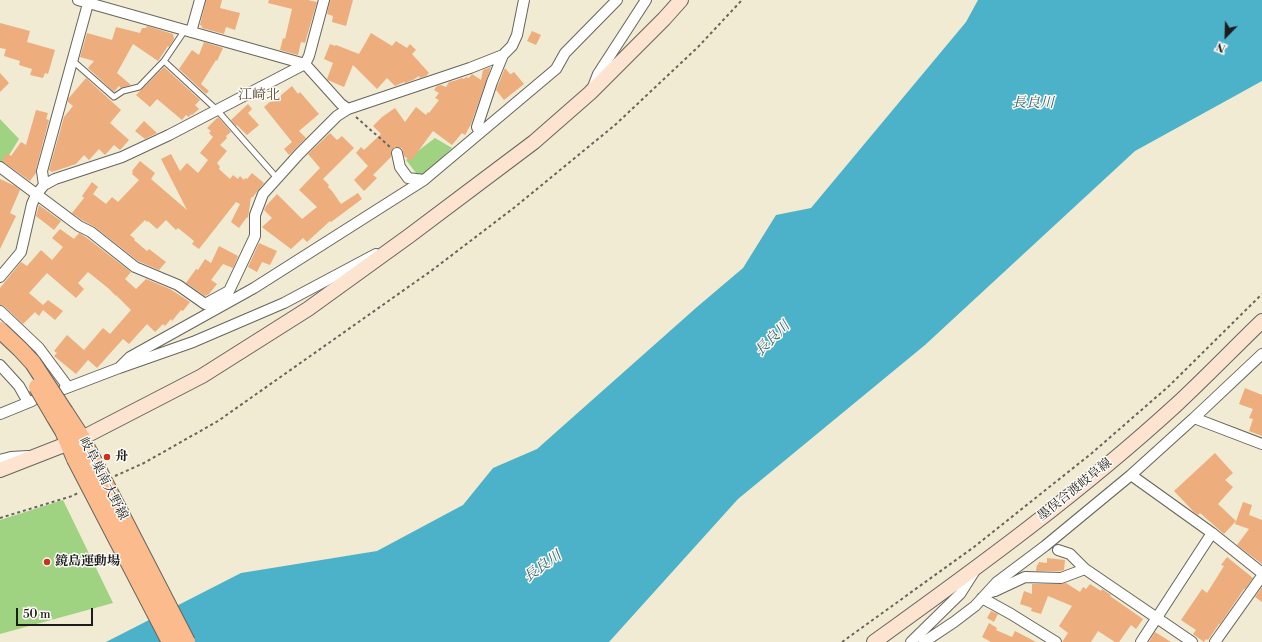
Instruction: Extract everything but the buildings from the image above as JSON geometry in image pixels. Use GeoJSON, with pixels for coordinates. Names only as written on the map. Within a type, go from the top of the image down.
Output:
{"type":"FeatureCollection","features":[{"type":"Feature","properties":{"kind":"main road","name":"岐阜巣南大野線"},"geometry":{"type":"LineString","coordinates":[[0,330],[33,363],[187,642]]}},
{"type":"Feature","properties":{"kind":"main road","name":"岐阜巣南大野線"},"geometry":{"type":"LineString","coordinates":[[0,343],[25,370],[60,414],[67,444],[82,450],[170,642]]}},
{"type":"Feature","properties":{"kind":"street"},"geometry":{"type":"LineString","coordinates":[[188,31],[200,0]]}},
{"type":"Feature","properties":{"kind":"street"},"geometry":{"type":"LineString","coordinates":[[0,277],[21,252],[32,204],[36,195],[44,185],[55,179],[122,157],[169,135],[305,64],[309,56],[323,0]]}},
{"type":"Feature","properties":{"kind":"street"},"geometry":{"type":"LineString","coordinates":[[480,133],[477,127],[492,82],[503,55],[512,46],[518,35],[524,0]]}},
{"type":"Feature","properties":{"kind":"street"},"geometry":{"type":"LineString","coordinates":[[119,368],[130,357],[254,288],[424,180],[556,69],[565,53],[617,0]]}},
{"type":"Feature","properties":{"kind":"street"},"geometry":{"type":"LineString","coordinates":[[590,93],[598,74],[646,0]]}},
{"type":"Feature","properties":{"kind":"street"},"geometry":{"type":"LineString","coordinates":[[82,450],[308,309],[409,236],[534,142],[590,93],[681,0]]}},
{"type":"Feature","properties":{"kind":"street"},"geometry":{"type":"LineString","coordinates":[[44,185],[42,171],[72,61],[85,1],[305,64],[341,104],[348,109]]}},
{"type":"Feature","properties":{"kind":"street"},"geometry":{"type":"LineString","coordinates":[[0,168],[79,226],[91,232],[135,267],[178,285],[204,304],[229,291],[255,236],[255,215],[263,194],[337,116],[348,109],[470,68],[503,55]]}},
{"type":"Feature","properties":{"kind":"street"},"geometry":{"type":"LineString","coordinates":[[397,154],[400,167],[408,178],[424,180]]}},
{"type":"Feature","properties":{"kind":"street"},"geometry":{"type":"LineString","coordinates":[[0,311],[39,348],[66,388],[193,342],[284,303],[409,236]]}},
{"type":"Feature","properties":{"kind":"street","name":"墨俣合渡岐阜線"},"geometry":{"type":"LineString","coordinates":[[874,642],[1022,534],[1122,452],[1176,405],[1262,321]]}},
{"type":"Feature","properties":{"kind":"street"},"geometry":{"type":"LineString","coordinates":[[924,642],[975,606],[997,582],[1045,546],[1131,475],[1262,355]]}},
{"type":"Feature","properties":{"kind":"street"},"geometry":{"type":"LineString","coordinates":[[0,365],[19,386],[30,402],[0,414]]}},
{"type":"Feature","properties":{"kind":"street"},"geometry":{"type":"LineString","coordinates":[[1194,418],[1262,444]]}},
{"type":"Feature","properties":{"kind":"street"},"geometry":{"type":"LineString","coordinates":[[0,470],[67,444]]}},
{"type":"Feature","properties":{"kind":"street"},"geometry":{"type":"LineString","coordinates":[[0,460],[11,457],[37,456]]}},
{"type":"Feature","properties":{"kind":"street"},"geometry":{"type":"LineString","coordinates":[[1131,475],[1212,533],[1262,574],[1215,642]]}},
{"type":"Feature","properties":{"kind":"street"},"geometry":{"type":"LineString","coordinates":[[1141,642],[1212,533]]}},
{"type":"Feature","properties":{"kind":"street"},"geometry":{"type":"LineString","coordinates":[[1058,550],[1070,554],[1085,569],[1192,642]]}},
{"type":"Feature","properties":{"kind":"street"},"geometry":{"type":"LineString","coordinates":[[911,642],[960,594],[976,568]]}},
{"type":"Feature","properties":{"kind":"street"},"geometry":{"type":"LineString","coordinates":[[984,596],[1025,577],[1061,578],[1085,569]]}},
{"type":"Feature","properties":{"kind":"street"},"geometry":{"type":"LineString","coordinates":[[984,596],[1056,642]]}},
{"type":"Feature","properties":{"kind":"lane"},"geometry":{"type":"LineString","coordinates":[[72,61],[114,98],[123,91],[139,87],[164,61],[188,31]]}},
{"type":"Feature","properties":{"kind":"lane"},"geometry":{"type":"LineString","coordinates":[[164,61],[217,110],[277,178]]}},
{"type":"Feature","properties":{"kind":"path"},"geometry":{"type":"LineString","coordinates":[[115,476],[144,463],[218,421],[431,271],[515,207],[615,124],[698,47],[742,0]]}},
{"type":"Feature","properties":{"kind":"path"},"geometry":{"type":"LineString","coordinates":[[348,109],[397,154]]}},
{"type":"Feature","properties":{"kind":"path"},"geometry":{"type":"LineString","coordinates":[[842,642],[974,548],[1092,453],[1169,386],[1262,294]]}},
{"type":"Feature","properties":{"kind":"path"},"geometry":{"type":"LineString","coordinates":[[0,518],[79,493]]}},
{"type":"Feature","properties":{"kind":"green space"},"geometry":{"type":"Polygon","coordinates":[[[0,119],[19,139],[3,165],[0,163],[0,119]]]}},
{"type":"Feature","properties":{"kind":"green space"},"geometry":{"type":"Polygon","coordinates":[[[435,138],[452,148],[422,177],[416,173],[406,160],[435,138]]]}},
{"type":"Feature","properties":{"kind":"green space","name":"鏡島運動場"},"geometry":{"type":"Polygon","coordinates":[[[63,500],[113,603],[0,634],[0,520],[63,500]]]}},
{"type":"Feature","properties":{"kind":"water","name":"長良川"},"geometry":{"type":"Polygon","coordinates":[[[978,0],[1262,0],[1262,81],[1135,151],[925,345],[738,499],[609,642],[106,642],[241,573],[377,551],[463,505],[493,468],[537,449],[743,268],[776,215],[811,208],[966,22],[978,0]]]}},
{"type":"Feature","properties":{"kind":"place","name":"舟"},"geometry":{"type":"Point","coordinates":[107,457]}},
{"type":"Feature","properties":{"kind":"place","name":"鏡島運動場"},"geometry":{"type":"Point","coordinates":[47,562]}},
{"type":"Feature","properties":{"kind":"district","name":"江崎北"},"geometry":{"type":"Point","coordinates":[259,96]}}]}
